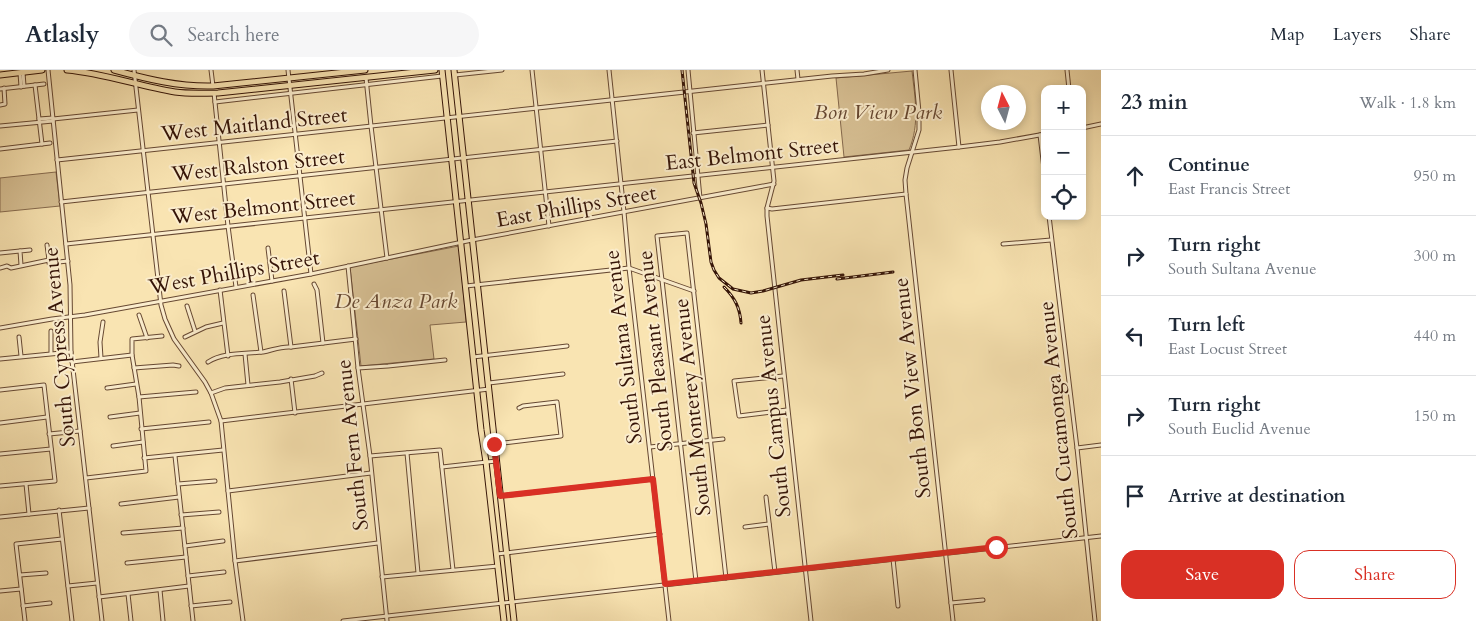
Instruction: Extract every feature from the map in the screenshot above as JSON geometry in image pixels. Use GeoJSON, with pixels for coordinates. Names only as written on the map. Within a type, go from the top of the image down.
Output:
{"type":"FeatureCollection","features":[{"type":"Feature","properties":{"kind":"main road"},"geometry":{"type":"LineString","coordinates":[[0,75],[42,70]]}},
{"type":"Feature","properties":{"kind":"main road"},"geometry":{"type":"LineString","coordinates":[[67,70],[91,73],[175,92],[214,93],[436,70]]}},
{"type":"Feature","properties":{"kind":"main road"},"geometry":{"type":"LineString","coordinates":[[114,70],[135,73],[163,82],[192,86],[213,86],[365,70]]}},
{"type":"Feature","properties":{"kind":"main road"},"geometry":{"type":"LineString","coordinates":[[443,73],[454,117],[458,159],[456,201],[504,621]]}},
{"type":"Feature","properties":{"kind":"main road"},"geometry":{"type":"LineString","coordinates":[[454,73],[454,117],[458,159],[472,240],[514,621]]}},
{"type":"Feature","properties":{"kind":"street","name":"South Cypress Avenue"},"geometry":{"type":"LineString","coordinates":[[48,70],[68,261],[71,352],[102,621]]}},
{"type":"Feature","properties":{"kind":"street"},"geometry":{"type":"LineString","coordinates":[[211,70],[213,86]]}},
{"type":"Feature","properties":{"kind":"street"},"geometry":{"type":"LineString","coordinates":[[288,70],[311,274]]}},
{"type":"Feature","properties":{"kind":"street"},"geometry":{"type":"LineString","coordinates":[[454,73],[502,70]]}},
{"type":"Feature","properties":{"kind":"street"},"geometry":{"type":"LineString","coordinates":[[532,70],[550,226]]}},
{"type":"Feature","properties":{"kind":"street","name":"South Sultana Avenue"},"geometry":{"type":"LineString","coordinates":[[609,70],[629,268],[669,621]]}},
{"type":"Feature","properties":{"kind":"street"},"geometry":{"type":"LineString","coordinates":[[688,70],[700,198]]}},
{"type":"Feature","properties":{"kind":"street"},"geometry":{"type":"LineString","coordinates":[[762,70],[774,184],[766,208],[772,209],[906,194]]}},
{"type":"Feature","properties":{"kind":"street"},"geometry":{"type":"LineString","coordinates":[[797,70],[798,80]]}},
{"type":"Feature","properties":{"kind":"street"},"geometry":{"type":"LineString","coordinates":[[839,70],[839,75]]}},
{"type":"Feature","properties":{"kind":"street","name":"West Maitland Street"},"geometry":{"type":"LineString","coordinates":[[57,160],[888,70]]}},
{"type":"Feature","properties":{"kind":"street","name":"South Bon View Avenue"},"geometry":{"type":"LineString","coordinates":[[915,70],[919,130],[905,180],[953,621]]}},
{"type":"Feature","properties":{"kind":"street"},"geometry":{"type":"LineString","coordinates":[[951,70],[958,147]]}},
{"type":"Feature","properties":{"kind":"street"},"geometry":{"type":"LineString","coordinates":[[1067,70],[1069,85]]}},
{"type":"Feature","properties":{"kind":"street"},"geometry":{"type":"LineString","coordinates":[[21,72],[23,86]]}},
{"type":"Feature","properties":{"kind":"street"},"geometry":{"type":"LineString","coordinates":[[135,73],[160,301],[165,319],[174,338],[205,382],[221,421],[243,621]]}},
{"type":"Feature","properties":{"kind":"street"},"geometry":{"type":"LineString","coordinates":[[215,102],[367,85],[443,73]]}},
{"type":"Feature","properties":{"kind":"street"},"geometry":{"type":"LineString","coordinates":[[366,77],[387,258]]}},
{"type":"Feature","properties":{"kind":"street"},"geometry":{"type":"LineString","coordinates":[[0,105],[5,104],[2,89],[44,84]]}},
{"type":"Feature","properties":{"kind":"street"},"geometry":{"type":"LineString","coordinates":[[35,85],[42,144]]}},
{"type":"Feature","properties":{"kind":"street"},"geometry":{"type":"LineString","coordinates":[[214,93],[236,287]]}},
{"type":"Feature","properties":{"kind":"street"},"geometry":{"type":"LineString","coordinates":[[0,126],[138,110]]}},
{"type":"Feature","properties":{"kind":"street"},"geometry":{"type":"LineString","coordinates":[[1086,127],[1101,124]]}},
{"type":"Feature","properties":{"kind":"street"},"geometry":{"type":"LineString","coordinates":[[693,133],[768,125]]}},
{"type":"Feature","properties":{"kind":"street","name":"East Belmont Street"},"geometry":{"type":"LineString","coordinates":[[466,200],[958,147],[1041,134]]}},
{"type":"Feature","properties":{"kind":"street","name":"West Ralston Street"},"geometry":{"type":"LineString","coordinates":[[61,202],[617,141]]}},
{"type":"Feature","properties":{"kind":"street"},"geometry":{"type":"LineString","coordinates":[[0,148],[50,143]]}},
{"type":"Feature","properties":{"kind":"street","name":"East Phillips Street"},"geometry":{"type":"LineString","coordinates":[[472,240],[774,184]]}},
{"type":"Feature","properties":{"kind":"street","name":"West Belmont Street"},"geometry":{"type":"LineString","coordinates":[[66,244],[466,200]]}},
{"type":"Feature","properties":{"kind":"street","name":"South Campus Avenue"},"geometry":{"type":"LineString","coordinates":[[766,208],[811,621]]}},
{"type":"Feature","properties":{"kind":"street","name":"South Cucamonga Avenue"},"geometry":{"type":"LineString","coordinates":[[1049,220],[1077,448],[1095,621]]}},
{"type":"Feature","properties":{"kind":"street","name":"South Monterey Avenue"},"geometry":{"type":"LineString","coordinates":[[657,236],[687,233],[726,578]]}},
{"type":"Feature","properties":{"kind":"street","name":"South Pleasant Avenue"},"geometry":{"type":"LineString","coordinates":[[657,236],[696,581]]}},
{"type":"Feature","properties":{"kind":"street","name":"West Phillips Street"},"geometry":{"type":"LineString","coordinates":[[0,328],[311,274],[472,240]]}},
{"type":"Feature","properties":{"kind":"street"},"geometry":{"type":"LineString","coordinates":[[1003,244],[1051,240]]}},
{"type":"Feature","properties":{"kind":"street"},"geometry":{"type":"LineString","coordinates":[[47,245],[49,263],[68,261]]}},
{"type":"Feature","properties":{"kind":"street"},"geometry":{"type":"LineString","coordinates":[[268,248],[272,281]]}},
{"type":"Feature","properties":{"kind":"street"},"geometry":{"type":"LineString","coordinates":[[20,250],[22,265]]}},
{"type":"Feature","properties":{"kind":"street"},"geometry":{"type":"LineString","coordinates":[[0,253],[30,250]]}},
{"type":"Feature","properties":{"kind":"street"},"geometry":{"type":"LineString","coordinates":[[0,268],[49,260]]}},
{"type":"Feature","properties":{"kind":"street","name":"South Fern Avenue"},"geometry":{"type":"LineString","coordinates":[[348,266],[387,621]]}},
{"type":"Feature","properties":{"kind":"street"},"geometry":{"type":"LineString","coordinates":[[465,286],[629,268],[694,291]]}},
{"type":"Feature","properties":{"kind":"street"},"geometry":{"type":"LineString","coordinates":[[314,284],[317,290],[323,343]]}},
{"type":"Feature","properties":{"kind":"street"},"geometry":{"type":"LineString","coordinates":[[220,290],[228,356]]}},
{"type":"Feature","properties":{"kind":"street"},"geometry":{"type":"LineString","coordinates":[[284,291],[291,347]]}},
{"type":"Feature","properties":{"kind":"street"},"geometry":{"type":"LineString","coordinates":[[253,295],[261,352]]}},
{"type":"Feature","properties":{"kind":"street"},"geometry":{"type":"LineString","coordinates":[[188,306],[195,332]]}},
{"type":"Feature","properties":{"kind":"street"},"geometry":{"type":"LineString","coordinates":[[139,315],[146,338]]}},
{"type":"Feature","properties":{"kind":"street"},"geometry":{"type":"LineString","coordinates":[[101,358],[100,342],[103,322]]}},
{"type":"Feature","properties":{"kind":"street"},"geometry":{"type":"LineString","coordinates":[[185,337],[206,327],[224,323]]}},
{"type":"Feature","properties":{"kind":"street"},"geometry":{"type":"LineString","coordinates":[[50,331],[51,353]]}},
{"type":"Feature","properties":{"kind":"street"},"geometry":{"type":"LineString","coordinates":[[86,478],[146,471],[139,397],[132,355],[132,339],[162,336]]}},
{"type":"Feature","properties":{"kind":"street"},"geometry":{"type":"LineString","coordinates":[[18,337],[21,356]]}},
{"type":"Feature","properties":{"kind":"street"},"geometry":{"type":"LineString","coordinates":[[208,362],[213,359],[261,352],[283,346],[291,347],[356,339]]}},
{"type":"Feature","properties":{"kind":"street"},"geometry":{"type":"LineString","coordinates":[[474,357],[567,346]]}},
{"type":"Feature","properties":{"kind":"street"},"geometry":{"type":"LineString","coordinates":[[0,359],[71,352]]}},
{"type":"Feature","properties":{"kind":"street"},"geometry":{"type":"LineString","coordinates":[[244,354],[248,385]]}},
{"type":"Feature","properties":{"kind":"street"},"geometry":{"type":"LineString","coordinates":[[72,362],[132,355]]}},
{"type":"Feature","properties":{"kind":"street"},"geometry":{"type":"LineString","coordinates":[[358,368],[445,360]]}},
{"type":"Feature","properties":{"kind":"street"},"geometry":{"type":"LineString","coordinates":[[134,368],[179,366]]}},
{"type":"Feature","properties":{"kind":"street"},"geometry":{"type":"LineString","coordinates":[[211,393],[225,388],[280,382],[322,373]]}},
{"type":"Feature","properties":{"kind":"street"},"geometry":{"type":"LineString","coordinates":[[221,421],[477,390],[488,386],[563,374]]}},
{"type":"Feature","properties":{"kind":"street"},"geometry":{"type":"LineString","coordinates":[[783,376],[734,382],[739,416],[787,410]]}},
{"type":"Feature","properties":{"kind":"street"},"geometry":{"type":"LineString","coordinates":[[291,379],[295,412]]}},
{"type":"Feature","properties":{"kind":"street"},"geometry":{"type":"LineString","coordinates":[[107,388],[136,384]]}},
{"type":"Feature","properties":{"kind":"street"},"geometry":{"type":"LineString","coordinates":[[0,390],[44,385],[55,481],[0,486]]}},
{"type":"Feature","properties":{"kind":"street"},"geometry":{"type":"LineString","coordinates":[[139,397],[196,392]]}},
{"type":"Feature","properties":{"kind":"street"},"geometry":{"type":"LineString","coordinates":[[494,444],[561,436],[557,402],[520,408]]}},
{"type":"Feature","properties":{"kind":"street"},"geometry":{"type":"LineString","coordinates":[[110,417],[140,413]]}},
{"type":"Feature","properties":{"kind":"street"},"geometry":{"type":"LineString","coordinates":[[0,423],[47,417]]}},
{"type":"Feature","properties":{"kind":"street"},"geometry":{"type":"LineString","coordinates":[[141,429],[209,422]]}},
{"type":"Feature","properties":{"kind":"street"},"geometry":{"type":"LineString","coordinates":[[49,434],[80,431]]}},
{"type":"Feature","properties":{"kind":"street"},"geometry":{"type":"LineString","coordinates":[[650,448],[723,439]]}},
{"type":"Feature","properties":{"kind":"street"},"geometry":{"type":"LineString","coordinates":[[113,446],[142,442]]}},
{"type":"Feature","properties":{"kind":"street"},"geometry":{"type":"LineString","coordinates":[[1077,448],[1101,445]]}},
{"type":"Feature","properties":{"kind":"street"},"geometry":{"type":"LineString","coordinates":[[0,454],[51,450]]}},
{"type":"Feature","properties":{"kind":"street"},"geometry":{"type":"LineString","coordinates":[[144,458],[223,450]]}},
{"type":"Feature","properties":{"kind":"street"},"geometry":{"type":"LineString","coordinates":[[370,456],[440,450],[453,570]]}},
{"type":"Feature","properties":{"kind":"street"},"geometry":{"type":"LineString","coordinates":[[407,453],[418,573]]}},
{"type":"Feature","properties":{"kind":"street"},"geometry":{"type":"LineString","coordinates":[[174,456],[193,621]]}},
{"type":"Feature","properties":{"kind":"street"},"geometry":{"type":"LineString","coordinates":[[442,467],[496,461]]}},
{"type":"Feature","properties":{"kind":"street"},"geometry":{"type":"LineString","coordinates":[[228,490],[371,474]]}},
{"type":"Feature","properties":{"kind":"street"},"geometry":{"type":"LineString","coordinates":[[500,496],[653,479]]}},
{"type":"Feature","properties":{"kind":"street"},"geometry":{"type":"LineString","coordinates":[[178,484],[215,481]]}},
{"type":"Feature","properties":{"kind":"street"},"geometry":{"type":"LineString","coordinates":[[26,484],[29,514]]}},
{"type":"Feature","properties":{"kind":"street"},"geometry":{"type":"LineString","coordinates":[[766,497],[775,572]]}},
{"type":"Feature","properties":{"kind":"street"},"geometry":{"type":"LineString","coordinates":[[121,504],[179,498]]}},
{"type":"Feature","properties":{"kind":"street"},"geometry":{"type":"LineString","coordinates":[[0,517],[89,508]]}},
{"type":"Feature","properties":{"kind":"street"},"geometry":{"type":"LineString","coordinates":[[59,510],[72,621]]}},
{"type":"Feature","properties":{"kind":"street"},"geometry":{"type":"LineString","coordinates":[[181,515],[220,512]]}},
{"type":"Feature","properties":{"kind":"street"},"geometry":{"type":"LineString","coordinates":[[745,527],[769,524]]}},
{"type":"Feature","properties":{"kind":"street"},"geometry":{"type":"LineString","coordinates":[[123,533],[183,528]]}},
{"type":"Feature","properties":{"kind":"street"},"geometry":{"type":"LineString","coordinates":[[496,554],[660,534]]}},
{"type":"Feature","properties":{"kind":"street"},"geometry":{"type":"LineString","coordinates":[[343,621],[1101,536]]}},
{"type":"Feature","properties":{"kind":"street"},"geometry":{"type":"LineString","coordinates":[[25,621],[16,544],[62,539]]}},
{"type":"Feature","properties":{"kind":"street"},"geometry":{"type":"LineString","coordinates":[[184,546],[223,541]]}},
{"type":"Feature","properties":{"kind":"street"},"geometry":{"type":"LineString","coordinates":[[235,561],[378,543]]}},
{"type":"Feature","properties":{"kind":"street"},"geometry":{"type":"LineString","coordinates":[[127,564],[186,557]]}},
{"type":"Feature","properties":{"kind":"street"},"geometry":{"type":"LineString","coordinates":[[893,559],[898,606]]}},
{"type":"Feature","properties":{"kind":"street"},"geometry":{"type":"LineString","coordinates":[[382,577],[498,566]]}},
{"type":"Feature","properties":{"kind":"street"},"geometry":{"type":"LineString","coordinates":[[188,576],[224,572]]}},
{"type":"Feature","properties":{"kind":"street"},"geometry":{"type":"LineString","coordinates":[[20,575],[46,573]]}},
{"type":"Feature","properties":{"kind":"street"},"geometry":{"type":"LineString","coordinates":[[68,586],[98,584]]}},
{"type":"Feature","properties":{"kind":"street"},"geometry":{"type":"LineString","coordinates":[[99,597],[189,586]]}},
{"type":"Feature","properties":{"kind":"street"},"geometry":{"type":"LineString","coordinates":[[0,592],[22,589]]}},
{"type":"Feature","properties":{"kind":"street"},"geometry":{"type":"LineString","coordinates":[[160,590],[163,621]]}},
{"type":"Feature","properties":{"kind":"street"},"geometry":{"type":"LineString","coordinates":[[128,594],[131,621]]}},
{"type":"Feature","properties":{"kind":"street"},"geometry":{"type":"LineString","coordinates":[[951,603],[983,600]]}},
{"type":"Feature","properties":{"kind":"street"},"geometry":{"type":"LineString","coordinates":[[23,606],[50,602]]}},
{"type":"Feature","properties":{"kind":"street"},"geometry":{"type":"LineString","coordinates":[[191,606],[230,602]]}},
{"type":"Feature","properties":{"kind":"green space","name":"Bon View Park"},"geometry":{"type":"Polygon","coordinates":[[[912,71],[916,121],[909,150],[844,157],[836,78],[912,71]]]}},
{"type":"Feature","properties":{"kind":"green space"},"geometry":{"type":"Polygon","coordinates":[[[56,172],[60,206],[0,212],[0,178],[56,172]]]}},
{"type":"Feature","properties":{"kind":"green space","name":"De Anza Park"},"geometry":{"type":"Polygon","coordinates":[[[459,246],[466,322],[430,325],[434,359],[361,366],[350,267],[459,246]]]}},
{"type":"Feature","properties":{"kind":"railway"},"geometry":{"type":"LineString","coordinates":[[682,70],[694,183],[706,224],[711,262],[719,278],[733,289],[751,293],[801,280],[843,275]]}},
{"type":"Feature","properties":{"kind":"railway"},"geometry":{"type":"LineString","coordinates":[[837,279],[893,272]]}},
{"type":"Feature","properties":{"kind":"railway"},"geometry":{"type":"LineString","coordinates":[[724,287],[736,304],[741,323]]}},
{"type":"Feature","properties":{"kind":"route"},"geometry":{"type":"LineString","coordinates":[[494,444],[500,496],[653,479],[665,584],[996,547]]}}]}
